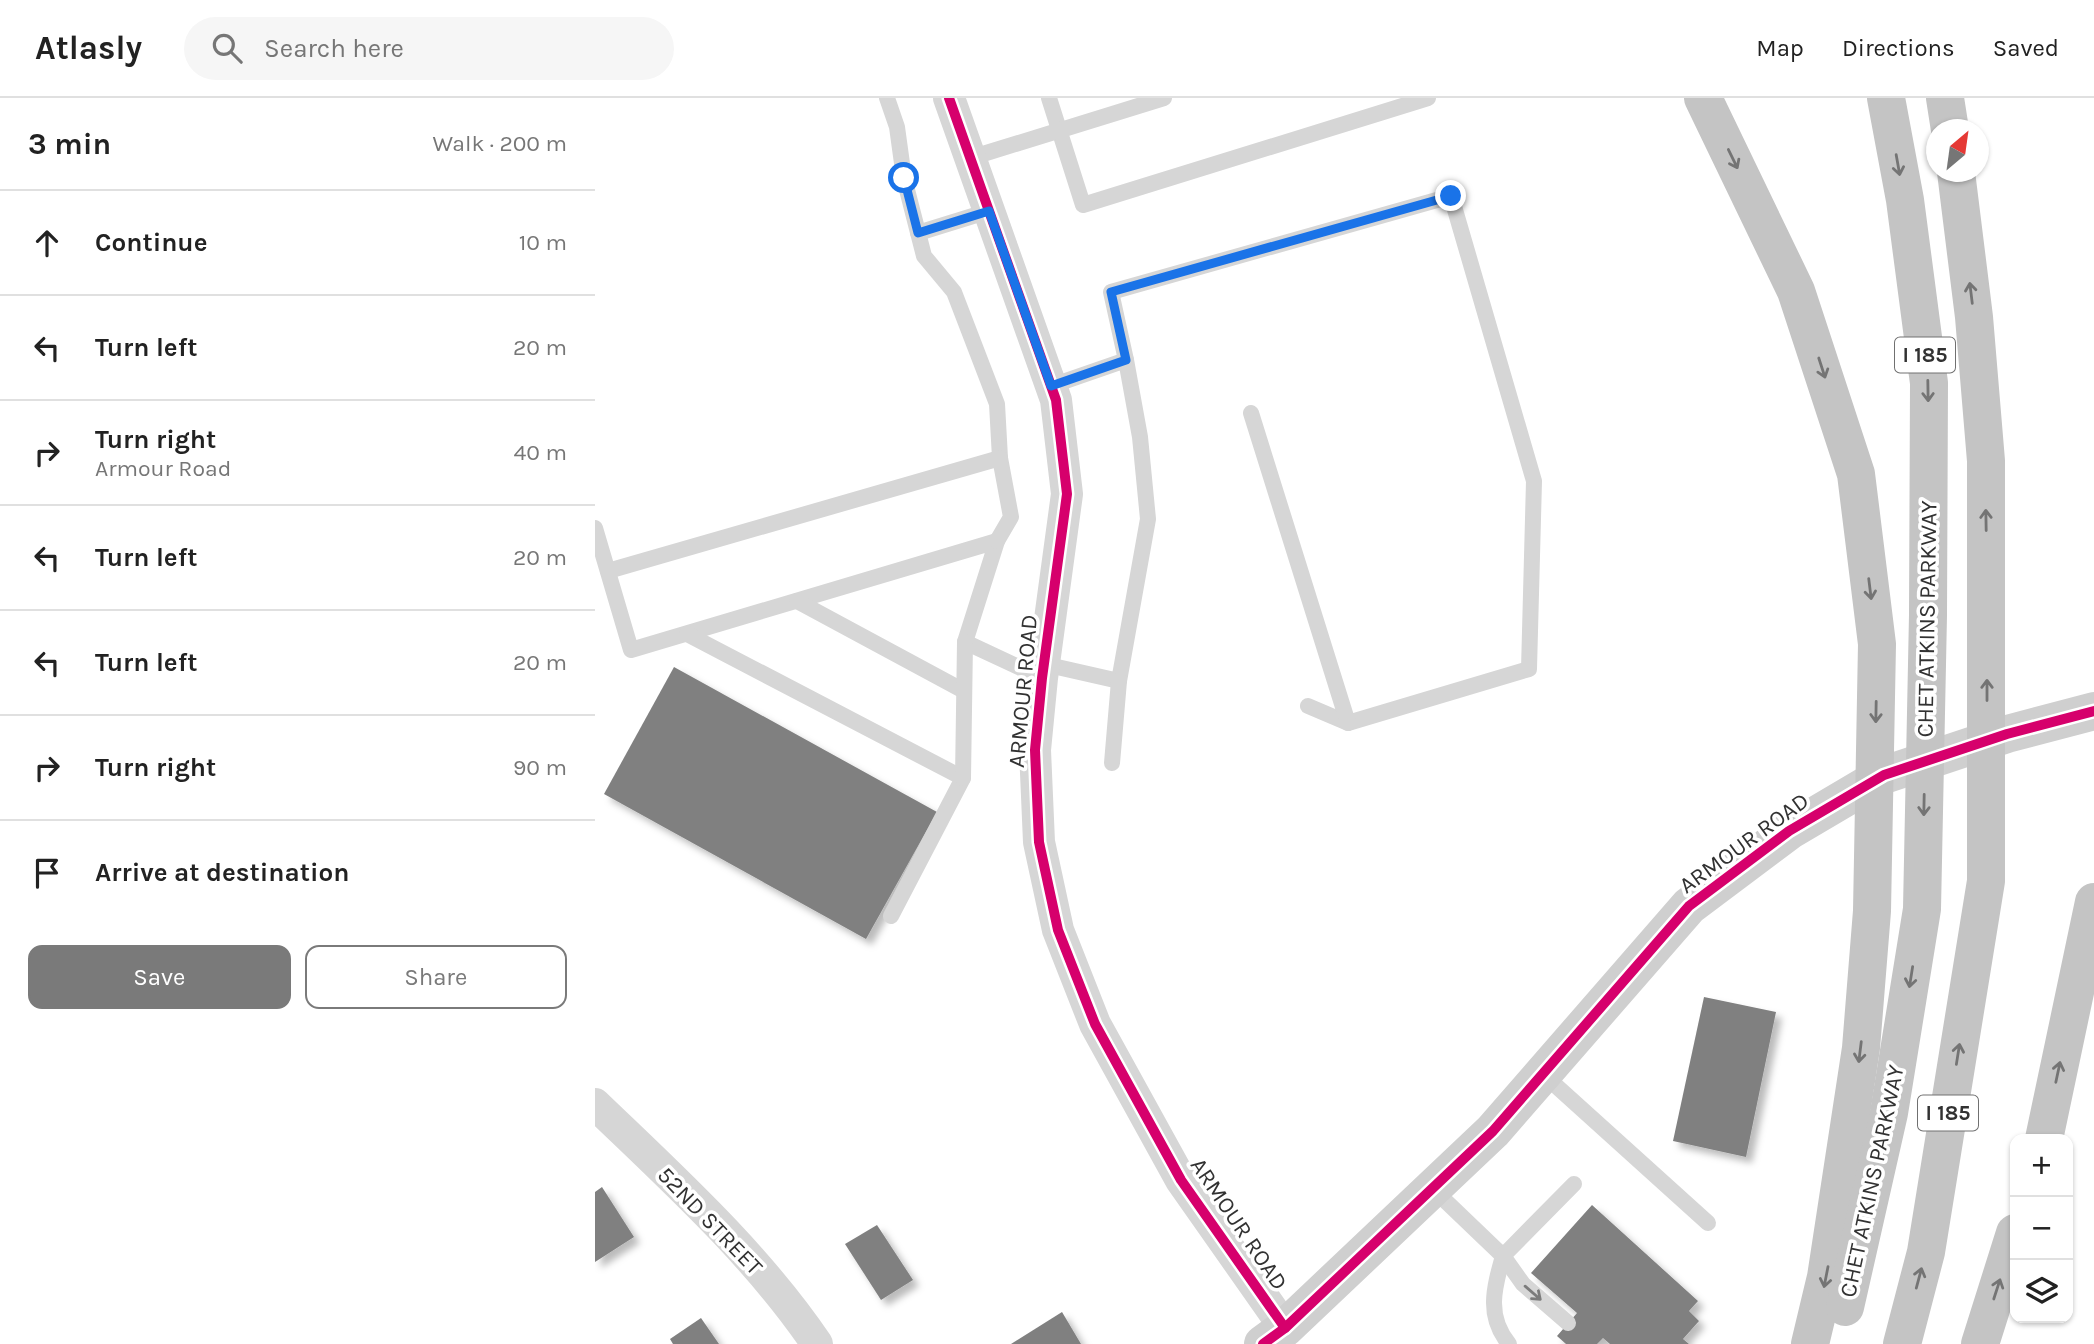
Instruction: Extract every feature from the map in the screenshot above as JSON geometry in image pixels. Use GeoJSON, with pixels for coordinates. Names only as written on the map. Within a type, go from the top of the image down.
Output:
{"type":"FeatureCollection","features":[{"type":"Feature","properties":{"kind":"highway"},"geometry":{"type":"LineString","coordinates":[[1703,98],[1796,291],[1856,474],[1877,643],[1872,911],[1861,1048],[1826,1277],[1810,1344]]}},
{"type":"Feature","properties":{"kind":"highway","name":"CHET ATKINS PARKWAY"},"geometry":{"type":"LineString","coordinates":[[1836,1344],[1889,1113],[1922,909],[1929,615],[1929,383],[1905,200],[1887,98]]}},
{"type":"Feature","properties":{"kind":"highway"},"geometry":{"type":"LineString","coordinates":[[1945,98],[1948,119]]}},
{"type":"Feature","properties":{"kind":"highway","name":"I 185"},"geometry":{"type":"LineString","coordinates":[[1902,1344],[1926,1252],[1986,881],[1986,461],[1974,317],[1957,182]]}},
{"type":"Feature","properties":{"kind":"highway"},"geometry":{"type":"LineString","coordinates":[[2046,1134],[2094,902]]}},
{"type":"Feature","properties":{"kind":"highway"},"geometry":{"type":"LineString","coordinates":[[1980,1344],[2010,1249]]}},
{"type":"Feature","properties":{"kind":"street","name":"ARMOUR ROAD"},"geometry":{"type":"LineString","coordinates":[[949,98],[1056,400],[1067,494],[1035,750],[1039,842],[1058,930],[1095,1024],[1181,1180],[1274,1336],[1493,1131],[1689,906],[1789,831],[1884,775],[2007,734],[2094,711]]}},
{"type":"Feature","properties":{"kind":"street","name":"52ND STREET"},"geometry":{"type":"LineString","coordinates":[[595,1104],[729,1235],[804,1324],[817,1344]]}},
{"type":"Feature","properties":{"kind":"lane"},"geometry":{"type":"LineString","coordinates":[[887,98],[898,127],[904,178],[924,256],[954,292],[997,404],[1000,458],[1011,517],[997,541],[965,642],[963,778],[891,916]]}},
{"type":"Feature","properties":{"kind":"lane"},"geometry":{"type":"LineString","coordinates":[[1049,98],[1083,205],[1428,98]]}},
{"type":"Feature","properties":{"kind":"lane"},"geometry":{"type":"LineString","coordinates":[[970,158],[1164,98]]}},
{"type":"Feature","properties":{"kind":"lane"},"geometry":{"type":"LineString","coordinates":[[1112,763],[1119,681],[1148,519],[1140,437],[1111,292],[1451,196],[1534,481],[1529,669],[1348,723],[1308,706]]}},
{"type":"Feature","properties":{"kind":"lane"},"geometry":{"type":"LineString","coordinates":[[918,233],[989,211]]}},
{"type":"Feature","properties":{"kind":"lane"},"geometry":{"type":"LineString","coordinates":[[1051,386],[1126,360]]}},
{"type":"Feature","properties":{"kind":"lane"},"geometry":{"type":"LineString","coordinates":[[1251,413],[1348,723]]}},
{"type":"Feature","properties":{"kind":"lane"},"geometry":{"type":"LineString","coordinates":[[608,571],[1000,458]]}},
{"type":"Feature","properties":{"kind":"lane"},"geometry":{"type":"LineString","coordinates":[[595,528],[631,650],[997,541]]}},
{"type":"Feature","properties":{"kind":"lane"},"geometry":{"type":"LineString","coordinates":[[797,601],[964,691]]}},
{"type":"Feature","properties":{"kind":"lane"},"geometry":{"type":"LineString","coordinates":[[687,634],[963,778]]}},
{"type":"Feature","properties":{"kind":"lane"},"geometry":{"type":"LineString","coordinates":[[965,642],[1043,671],[1119,681]]}},
{"type":"Feature","properties":{"kind":"lane"},"geometry":{"type":"LineString","coordinates":[[1543,1074],[1708,1223]]}},
{"type":"Feature","properties":{"kind":"lane"},"geometry":{"type":"LineString","coordinates":[[1509,1344],[1499,1332],[1493,1293],[1503,1256],[1574,1184]]}},
{"type":"Feature","properties":{"kind":"lane"},"geometry":{"type":"LineString","coordinates":[[1432,1188],[1503,1256],[1523,1284],[1568,1324]]}},
{"type":"Feature","properties":{"kind":"building"},"geometry":{"type":"Polygon","coordinates":[[[674,667],[937,812],[866,939],[604,794],[674,667]]]}},
{"type":"Feature","properties":{"kind":"building"},"geometry":{"type":"Polygon","coordinates":[[[1704,997],[1776,1012],[1746,1157],[1673,1141],[1704,997]]]}},
{"type":"Feature","properties":{"kind":"building"},"geometry":{"type":"Polygon","coordinates":[[[602,1187],[634,1237],[595,1262],[595,1192],[602,1187]]]}},
{"type":"Feature","properties":{"kind":"building"},"geometry":{"type":"Polygon","coordinates":[[[1592,1205],[1698,1301],[1689,1311],[1699,1321],[1683,1339],[1689,1344],[1610,1344],[1603,1338],[1597,1344],[1566,1344],[1557,1336],[1577,1313],[1531,1273],[1592,1205]]]}},
{"type":"Feature","properties":{"kind":"building"},"geometry":{"type":"Polygon","coordinates":[[[877,1225],[913,1280],[881,1300],[845,1244],[877,1225]]]}},
{"type":"Feature","properties":{"kind":"building"},"geometry":{"type":"Polygon","coordinates":[[[1062,1312],[1081,1344],[1011,1344],[1062,1312]]]}},
{"type":"Feature","properties":{"kind":"building"},"geometry":{"type":"Polygon","coordinates":[[[701,1318],[719,1344],[673,1344],[670,1339],[701,1318]]]}},
{"type":"Feature","properties":{"kind":"cycle path"},"geometry":{"type":"LineString","coordinates":[[949,98],[1056,400],[1067,494],[1035,750],[1039,842],[1058,930],[1095,1024],[1181,1180],[1285,1328]]}},
{"type":"Feature","properties":{"kind":"cycle path"},"geometry":{"type":"LineString","coordinates":[[1263,1344],[1285,1328],[1493,1131],[1689,906],[1789,831],[1884,775],[2007,734],[2094,711]]}},
{"type":"Feature","properties":{"kind":"route"},"geometry":{"type":"LineString","coordinates":[[904,178],[918,233],[989,211],[1051,386],[1126,360],[1111,292],[1451,196]]}}]}
